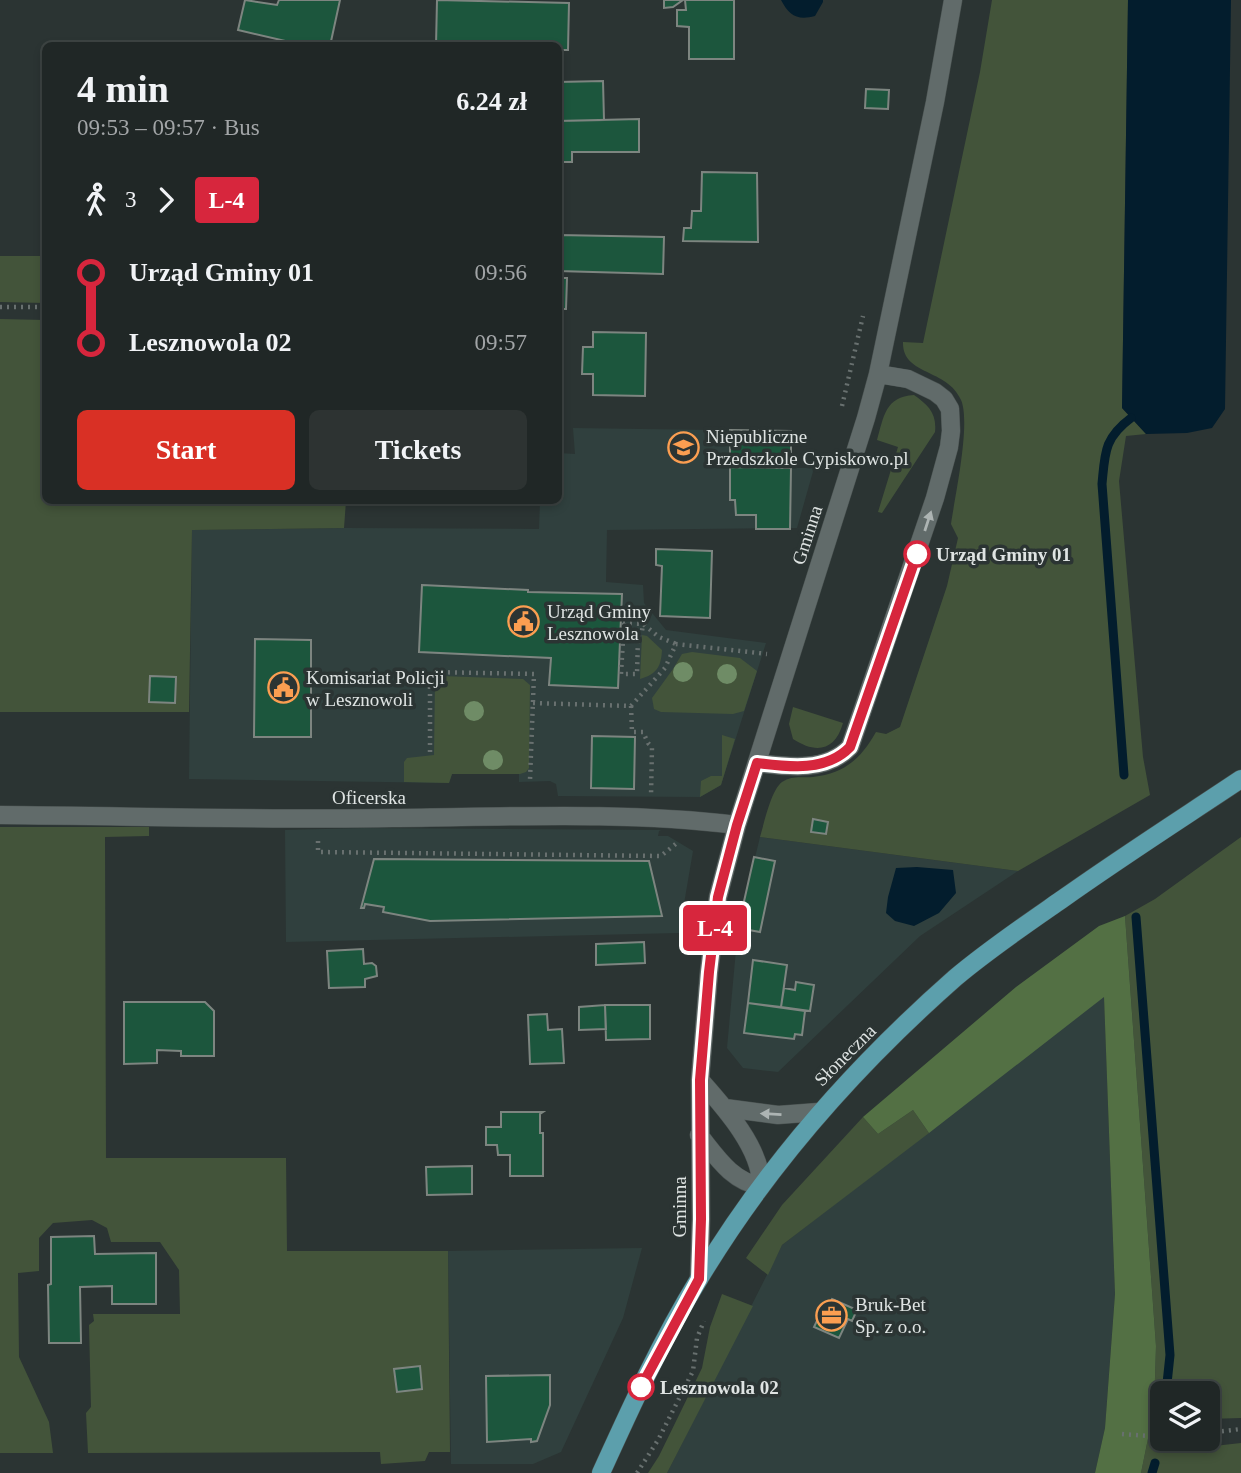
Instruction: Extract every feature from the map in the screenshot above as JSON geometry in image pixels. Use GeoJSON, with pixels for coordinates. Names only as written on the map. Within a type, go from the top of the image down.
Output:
{"type":"FeatureCollection","features":[{"type":"Feature","properties":{"kind":"main road","name":"Słoneczna"},"geometry":{"type":"LineString","coordinates":[[601,1473],[645,1378],[699,1279],[761,1185],[818,1112],[956,978],[1021,927],[1241,779]]}},
{"type":"Feature","properties":{"kind":"street","name":"Gminna"},"geometry":{"type":"LineString","coordinates":[[699,1279],[700,1089],[718,897],[737,825],[878,374],[935,102],[953,0]]}},
{"type":"Feature","properties":{"kind":"street"},"geometry":{"type":"LineString","coordinates":[[757,763],[824,764],[842,755],[850,747],[935,498],[949,447],[950,409],[944,399],[935,392],[908,379],[878,374]]}},
{"type":"Feature","properties":{"kind":"street","name":"Oficerska"},"geometry":{"type":"LineString","coordinates":[[0,815],[317,819],[570,816],[693,819],[737,825]]}},
{"type":"Feature","properties":{"kind":"street"},"geometry":{"type":"LineString","coordinates":[[699,1135],[724,1166],[741,1180],[761,1185],[758,1160],[725,1108],[700,1089]]}},
{"type":"Feature","properties":{"kind":"street"},"geometry":{"type":"LineString","coordinates":[[725,1108],[778,1115],[818,1112]]}},
{"type":"Feature","properties":{"kind":"path"},"geometry":{"type":"LineString","coordinates":[[0,307],[42,307]]}},
{"type":"Feature","properties":{"kind":"path"},"geometry":{"type":"LineString","coordinates":[[841,412],[865,310]]}},
{"type":"Feature","properties":{"kind":"path"},"geometry":{"type":"LineString","coordinates":[[643,624],[638,637],[637,674],[621,674],[622,623],[643,624],[659,637],[676,644],[770,654],[767,664]]}},
{"type":"Feature","properties":{"kind":"path"},"geometry":{"type":"LineString","coordinates":[[651,801],[652,747],[643,732],[632,732],[631,706],[665,668],[676,644]]}},
{"type":"Feature","properties":{"kind":"path"},"geometry":{"type":"LineString","coordinates":[[430,752],[430,672],[534,674],[530,780]]}},
{"type":"Feature","properties":{"kind":"path"},"geometry":{"type":"LineString","coordinates":[[533,703],[631,706]]}},
{"type":"Feature","properties":{"kind":"path"},"geometry":{"type":"LineString","coordinates":[[317,819],[318,852],[661,856],[683,839]]}},
{"type":"Feature","properties":{"kind":"path"},"geometry":{"type":"LineString","coordinates":[[637,1473],[658,1440],[694,1371],[697,1338],[705,1317]]}},
{"type":"Feature","properties":{"kind":"path"},"geometry":{"type":"LineString","coordinates":[[1220,1432],[1241,1429]]}},
{"type":"Feature","properties":{"kind":"path"},"geometry":{"type":"LineString","coordinates":[[1122,1434],[1150,1436]]}},
{"type":"Feature","properties":{"kind":"shaded area"},"geometry":{"type":"Polygon","coordinates":[[[573,428],[791,431],[791,468],[814,468],[797,528],[607,530],[606,582],[643,585],[644,603],[666,630],[766,643],[721,785],[700,797],[558,796],[556,784],[550,781],[519,782],[519,774],[452,774],[449,783],[189,779],[192,530],[539,529],[540,504],[562,504],[562,453],[575,454],[573,428]]]}},
{"type":"Feature","properties":{"kind":"shaded area"},"geometry":{"type":"Polygon","coordinates":[[[285,830],[661,830],[658,836],[668,836],[693,851],[679,933],[286,942],[285,830]]]}},
{"type":"Feature","properties":{"kind":"shaded area"},"geometry":{"type":"Polygon","coordinates":[[[760,837],[1018,871],[920,936],[778,1072],[743,1068],[727,1048],[738,928],[760,837]]]}},
{"type":"Feature","properties":{"kind":"shaded area"},"geometry":{"type":"Polygon","coordinates":[[[1104,996],[1115,1294],[1105,1428],[1095,1473],[667,1473],[782,1245],[1104,996]]]}},
{"type":"Feature","properties":{"kind":"shaded area"},"geometry":{"type":"Polygon","coordinates":[[[642,1248],[623,1318],[561,1452],[533,1464],[451,1464],[448,1251],[642,1248]]]}},
{"type":"Feature","properties":{"kind":"green space"},"geometry":{"type":"Polygon","coordinates":[[[992,0],[1128,0],[1122,408],[1146,434],[1126,436],[1119,481],[1143,757],[1150,795],[1018,871],[760,837],[771,799],[782,782],[835,772],[858,757],[876,732],[886,734],[900,727],[947,586],[958,538],[951,524],[959,479],[964,411],[961,400],[946,382],[910,361],[903,342],[923,343],[980,72],[992,0]]]}},
{"type":"Feature","properties":{"kind":"green space"},"geometry":{"type":"Polygon","coordinates":[[[0,256],[42,256],[42,303],[0,302],[0,256]]]}},
{"type":"Feature","properties":{"kind":"green space"},"geometry":{"type":"Polygon","coordinates":[[[0,319],[42,320],[42,504],[346,504],[344,528],[192,530],[189,712],[0,712],[0,319]]]}},
{"type":"Feature","properties":{"kind":"green space"},"geometry":{"type":"Polygon","coordinates":[[[914,395],[931,410],[935,420],[935,432],[882,513],[878,512],[898,447],[877,440],[882,423],[891,404],[914,395]]]}},
{"type":"Feature","properties":{"kind":"green space"},"geometry":{"type":"Polygon","coordinates":[[[642,635],[647,636],[662,650],[657,669],[640,679],[642,635]]]}},
{"type":"Feature","properties":{"kind":"green space"},"geometry":{"type":"Polygon","coordinates":[[[692,652],[740,658],[757,671],[744,711],[733,714],[661,712],[654,709],[652,698],[682,654],[692,652]]]}},
{"type":"Feature","properties":{"kind":"green space"},"geometry":{"type":"Polygon","coordinates":[[[441,676],[523,679],[530,685],[529,768],[526,772],[452,774],[449,783],[404,782],[404,762],[407,758],[434,755],[435,681],[441,676]]]}},
{"type":"Feature","properties":{"kind":"green space"},"geometry":{"type":"Polygon","coordinates":[[[793,707],[843,723],[835,739],[824,747],[817,748],[793,739],[789,724],[793,707]]]}},
{"type":"Feature","properties":{"kind":"green space"},"geometry":{"type":"Polygon","coordinates":[[[722,735],[735,739],[721,785],[700,797],[701,781],[711,776],[722,776],[722,735]]]}},
{"type":"Feature","properties":{"kind":"green space"},"geometry":{"type":"Polygon","coordinates":[[[0,827],[149,827],[149,836],[105,837],[106,1158],[286,1158],[287,1251],[448,1251],[450,1452],[429,1452],[425,1461],[381,1464],[380,1452],[88,1453],[86,1413],[91,1407],[89,1325],[94,1321],[93,1314],[180,1314],[179,1270],[160,1242],[111,1242],[107,1228],[92,1220],[53,1223],[39,1238],[39,1271],[18,1273],[19,1357],[49,1422],[53,1453],[0,1453],[0,827]]]}},
{"type":"Feature","properties":{"kind":"green space"},"geometry":{"type":"Polygon","coordinates":[[[1241,837],[1241,1418],[1220,1419],[1220,1381],[1155,1381],[1156,1346],[1125,916],[1155,899],[1241,837]]]}},
{"type":"Feature","properties":{"kind":"green space"},"geometry":{"type":"Polygon","coordinates":[[[1125,916],[1156,1346],[1155,1381],[1150,1381],[1150,1429],[1141,1473],[1095,1473],[1105,1428],[1115,1294],[1104,997],[929,1133],[913,1110],[878,1134],[863,1117],[1016,987],[1099,926],[1125,916]]]}},
{"type":"Feature","properties":{"kind":"green space"},"geometry":{"type":"Polygon","coordinates":[[[913,1110],[929,1133],[782,1245],[768,1275],[746,1258],[782,1205],[863,1117],[878,1134],[913,1110]]]}},
{"type":"Feature","properties":{"kind":"green space"},"geometry":{"type":"Polygon","coordinates":[[[722,1294],[753,1306],[667,1473],[648,1473],[702,1368],[710,1327],[722,1294]]]}},
{"type":"Feature","properties":{"kind":"green space"},"geometry":{"type":"Polygon","coordinates":[[[1150,1429],[1150,1451],[1220,1451],[1220,1445],[1241,1443],[1241,1473],[1141,1473],[1150,1429]]]}},
{"type":"Feature","properties":{"kind":"water"},"geometry":{"type":"Polygon","coordinates":[[[781,0],[823,2],[815,16],[803,18],[787,10],[781,0]]]}},
{"type":"Feature","properties":{"kind":"water"},"geometry":{"type":"Polygon","coordinates":[[[1128,0],[1231,0],[1225,409],[1212,428],[1187,433],[1146,434],[1122,408],[1128,0]]]}},
{"type":"Feature","properties":{"kind":"water"},"geometry":{"type":"Polygon","coordinates":[[[896,868],[953,870],[956,893],[939,913],[914,926],[895,921],[886,913],[896,868]]]}},
{"type":"Feature","properties":{"kind":"building"},"geometry":{"type":"Polygon","coordinates":[[[245,0],[277,5],[279,0],[340,0],[331,42],[290,42],[238,30],[245,0]]]}},
{"type":"Feature","properties":{"kind":"building"},"geometry":{"type":"Polygon","coordinates":[[[437,0],[569,3],[568,50],[562,50],[562,42],[436,42],[437,0]]]}},
{"type":"Feature","properties":{"kind":"building"},"geometry":{"type":"Polygon","coordinates":[[[664,0],[683,0],[673,7],[664,8],[664,0]]]}},
{"type":"Feature","properties":{"kind":"building"},"geometry":{"type":"Polygon","coordinates":[[[685,0],[734,0],[734,59],[689,59],[689,27],[677,26],[677,10],[686,10],[685,0]]]}},
{"type":"Feature","properties":{"kind":"building"},"geometry":{"type":"Polygon","coordinates":[[[603,81],[604,120],[562,121],[562,82],[603,81]]]}},
{"type":"Feature","properties":{"kind":"building"},"geometry":{"type":"Polygon","coordinates":[[[866,89],[889,90],[888,109],[865,108],[866,89]]]}},
{"type":"Feature","properties":{"kind":"building"},"geometry":{"type":"Polygon","coordinates":[[[639,119],[639,152],[572,152],[572,162],[562,162],[562,121],[639,119]]]}},
{"type":"Feature","properties":{"kind":"building"},"geometry":{"type":"Polygon","coordinates":[[[702,172],[757,173],[758,242],[683,241],[684,228],[691,228],[692,211],[701,211],[702,172]]]}},
{"type":"Feature","properties":{"kind":"building"},"geometry":{"type":"Polygon","coordinates":[[[562,235],[664,237],[663,274],[562,271],[562,235]]]}},
{"type":"Feature","properties":{"kind":"building"},"geometry":{"type":"Polygon","coordinates":[[[562,278],[567,278],[566,309],[562,309],[562,278]]]}},
{"type":"Feature","properties":{"kind":"building"},"geometry":{"type":"Polygon","coordinates":[[[593,332],[646,333],[645,396],[593,395],[593,374],[582,374],[583,347],[593,347],[593,332]]]}},
{"type":"Feature","properties":{"kind":"building"},"geometry":{"type":"Polygon","coordinates":[[[730,430],[791,431],[791,468],[730,467],[730,430]]]}},
{"type":"Feature","properties":{"kind":"building"},"geometry":{"type":"Polygon","coordinates":[[[730,467],[791,468],[790,529],[756,529],[756,515],[736,515],[735,500],[730,500],[730,467]]]}},
{"type":"Feature","properties":{"kind":"building"},"geometry":{"type":"Polygon","coordinates":[[[656,549],[712,551],[710,618],[660,616],[662,566],[656,565],[656,549]]]}},
{"type":"Feature","properties":{"kind":"building"},"geometry":{"type":"Polygon","coordinates":[[[422,585],[528,592],[622,594],[618,688],[549,685],[551,658],[419,652],[422,585]]]}},
{"type":"Feature","properties":{"kind":"building","name":"Komisariat Policji w Lesznowoli"},"geometry":{"type":"Polygon","coordinates":[[[255,639],[311,640],[311,737],[254,737],[255,639]]]}},
{"type":"Feature","properties":{"kind":"building"},"geometry":{"type":"Polygon","coordinates":[[[150,676],[176,677],[175,703],[149,702],[150,676]]]}},
{"type":"Feature","properties":{"kind":"building"},"geometry":{"type":"Polygon","coordinates":[[[592,736],[635,737],[634,789],[591,788],[592,736]]]}},
{"type":"Feature","properties":{"kind":"building"},"geometry":{"type":"Polygon","coordinates":[[[813,819],[828,822],[826,834],[811,832],[813,819]]]}},
{"type":"Feature","properties":{"kind":"building"},"geometry":{"type":"Polygon","coordinates":[[[754,857],[775,861],[760,932],[738,928],[754,857]]]}},
{"type":"Feature","properties":{"kind":"building"},"geometry":{"type":"Polygon","coordinates":[[[374,859],[649,861],[662,916],[430,921],[383,912],[384,907],[365,904],[364,908],[361,908],[374,859]]]}},
{"type":"Feature","properties":{"kind":"building"},"geometry":{"type":"Polygon","coordinates":[[[644,942],[645,963],[596,965],[596,944],[644,942]]]}},
{"type":"Feature","properties":{"kind":"building"},"geometry":{"type":"Polygon","coordinates":[[[363,949],[364,964],[372,963],[376,966],[377,976],[365,979],[365,987],[329,988],[327,951],[363,949]]]}},
{"type":"Feature","properties":{"kind":"building"},"geometry":{"type":"Polygon","coordinates":[[[753,960],[787,965],[781,1007],[748,1003],[753,960]]]}},
{"type":"Feature","properties":{"kind":"building"},"geometry":{"type":"Polygon","coordinates":[[[796,982],[814,985],[810,1011],[781,1007],[784,988],[795,990],[796,982]]]}},
{"type":"Feature","properties":{"kind":"building"},"geometry":{"type":"Polygon","coordinates":[[[124,1002],[205,1002],[214,1011],[214,1056],[181,1056],[181,1051],[157,1050],[157,1063],[124,1064],[124,1002]]]}},
{"type":"Feature","properties":{"kind":"building"},"geometry":{"type":"Polygon","coordinates":[[[748,1003],[805,1011],[802,1035],[795,1034],[794,1039],[744,1033],[748,1003]]]}},
{"type":"Feature","properties":{"kind":"building"},"geometry":{"type":"Polygon","coordinates":[[[605,1005],[606,1029],[579,1030],[579,1007],[605,1005]]]}},
{"type":"Feature","properties":{"kind":"building"},"geometry":{"type":"Polygon","coordinates":[[[605,1005],[650,1005],[650,1039],[606,1040],[605,1005]]]}},
{"type":"Feature","properties":{"kind":"building"},"geometry":{"type":"Polygon","coordinates":[[[547,1014],[548,1030],[562,1029],[564,1063],[530,1064],[528,1015],[547,1014]]]}},
{"type":"Feature","properties":{"kind":"building"},"geometry":{"type":"Polygon","coordinates":[[[501,1112],[543,1112],[540,1114],[540,1133],[543,1133],[543,1176],[510,1176],[510,1155],[498,1155],[497,1145],[486,1145],[486,1127],[501,1127],[501,1112]]]}},
{"type":"Feature","properties":{"kind":"building"},"geometry":{"type":"Polygon","coordinates":[[[472,1166],[472,1194],[427,1195],[426,1167],[472,1166]]]}},
{"type":"Feature","properties":{"kind":"building"},"geometry":{"type":"Polygon","coordinates":[[[94,1236],[95,1254],[156,1253],[156,1304],[112,1304],[112,1286],[80,1287],[81,1343],[49,1343],[51,1237],[94,1236]]]}},
{"type":"Feature","properties":{"kind":"building"},"geometry":{"type":"Polygon","coordinates":[[[832,1299],[857,1310],[852,1321],[848,1319],[839,1338],[814,1327],[824,1306],[828,1308],[832,1299]]]}},
{"type":"Feature","properties":{"kind":"building"},"geometry":{"type":"Polygon","coordinates":[[[420,1366],[422,1389],[397,1392],[394,1369],[420,1366]]]}},
{"type":"Feature","properties":{"kind":"building"},"geometry":{"type":"Polygon","coordinates":[[[550,1375],[550,1405],[537,1441],[531,1442],[531,1439],[487,1442],[486,1376],[550,1375]]]}},
{"type":"Feature","properties":{"kind":"waterway"},"geometry":{"type":"LineString","coordinates":[[1124,775],[1102,484],[1104,463],[1111,439],[1131,418]]}},
{"type":"Feature","properties":{"kind":"waterway"},"geometry":{"type":"LineString","coordinates":[[1136,917],[1170,1355],[1167,1381]]}},
{"type":"Feature","properties":{"kind":"waterway"},"geometry":{"type":"LineString","coordinates":[[1152,1473],[1155,1463]]}},
{"type":"Feature","properties":{"kind":"bus line","name":"L-4"},"geometry":{"type":"LineString","coordinates":[[641,1387],[699,1279],[700,1080],[709,972],[718,897],[757,763],[824,764],[842,755],[850,747],[917,554]]}},
{"type":"Feature","properties":{"kind":"place","name":"Niepubliczne Przedszkole Cypiskowo.pl"},"geometry":{"type":"Point","coordinates":[683,447]}},
{"type":"Feature","properties":{"kind":"place","name":"Urząd Gminy 01"},"geometry":{"type":"Point","coordinates":[917,554]}},
{"type":"Feature","properties":{"kind":"place","name":"Urząd Gminy Lesznowola"},"geometry":{"type":"Point","coordinates":[524,622]}},
{"type":"Feature","properties":{"kind":"place","name":"Komisariat Policji w Lesznowoli"},"geometry":{"type":"Point","coordinates":[283,688]}},
{"type":"Feature","properties":{"kind":"place","name":"Bruk-Bet Sp. z o.o."},"geometry":{"type":"Point","coordinates":[832,1315]}},
{"type":"Feature","properties":{"kind":"place","name":"Lesznowola 02"},"geometry":{"type":"Point","coordinates":[641,1387]}}]}
